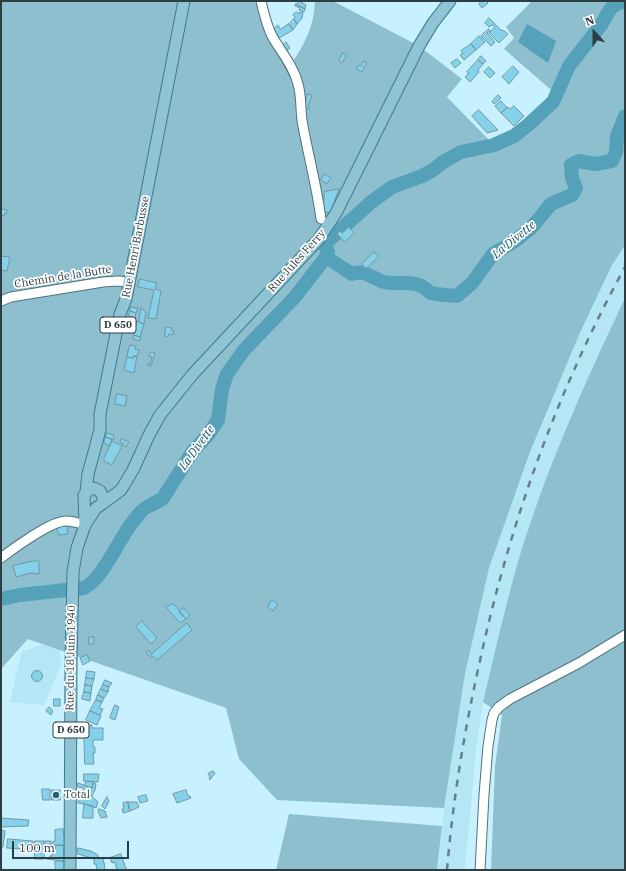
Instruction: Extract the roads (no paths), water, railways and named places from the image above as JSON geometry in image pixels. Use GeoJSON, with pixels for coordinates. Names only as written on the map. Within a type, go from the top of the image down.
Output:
{"type":"FeatureCollection","features":[{"type":"Feature","properties":{"kind":"main road","name":"Rue Henri Barbusse"},"geometry":{"type":"LineString","coordinates":[[94,491],[90,469],[100,430],[100,414],[120,314],[126,299],[184,1]]}},
{"type":"Feature","properties":{"kind":"main road","name":"Rue Jules Ferry"},"geometry":{"type":"LineString","coordinates":[[99,506],[121,490],[133,470],[148,435],[160,415],[173,398],[192,375],[318,240],[328,226],[336,213],[419,46],[432,23],[450,1]]}},
{"type":"Feature","properties":{"kind":"main road","name":"Rue Jules Ferry"},"geometry":{"type":"LineString","coordinates":[[94,491],[111,491],[126,481]]}},
{"type":"Feature","properties":{"kind":"main road"},"geometry":{"type":"LineString","coordinates":[[94,491],[103,497],[99,506],[88,507],[85,504],[84,495],[94,491]]}},
{"type":"Feature","properties":{"kind":"main road","name":"D 650"},"geometry":{"type":"LineString","coordinates":[[85,504],[85,525]]}},
{"type":"Feature","properties":{"kind":"main road","name":"D 650"},"geometry":{"type":"LineString","coordinates":[[85,525],[99,506]]}},
{"type":"Feature","properties":{"kind":"main road","name":"Rue du 18 Juin 1940"},"geometry":{"type":"LineString","coordinates":[[70,870],[72,589],[77,548],[85,525]]}},
{"type":"Feature","properties":{"kind":"street"},"geometry":{"type":"LineString","coordinates":[[260,1],[268,28],[291,64],[298,85],[302,125],[319,202],[321,220]]}},
{"type":"Feature","properties":{"kind":"street","name":"Chemin de la Butte"},"geometry":{"type":"LineString","coordinates":[[1,301],[11,297],[103,282],[129,282]]}},
{"type":"Feature","properties":{"kind":"street"},"geometry":{"type":"LineString","coordinates":[[1,558],[31,536],[60,522],[76,522],[85,525]]}},
{"type":"Feature","properties":{"kind":"street"},"geometry":{"type":"LineString","coordinates":[[480,870],[488,746],[494,713],[499,707],[510,699],[579,663],[625,635]]}},
{"type":"Feature","properties":{"kind":"waterway","name":"La Divette"},"geometry":{"type":"LineString","coordinates":[[79,589],[86,587],[94,581],[127,530],[141,512],[145,508],[163,498],[193,451],[208,435],[218,420],[222,389],[227,374],[244,350],[294,298],[326,257],[328,252],[326,243],[370,203],[392,187],[422,176],[461,152],[494,145],[514,136],[528,125],[553,102],[569,66],[601,25],[609,11],[613,6],[624,1]]}},
{"type":"Feature","properties":{"kind":"waterway","name":"La Divette"},"geometry":{"type":"LineString","coordinates":[[326,257],[352,274],[360,272],[381,281],[391,283],[412,283],[424,287],[431,293],[457,296],[472,283],[493,254],[515,241],[532,227],[551,204],[572,195],[576,188],[572,178],[571,165],[579,161],[595,164],[612,161],[616,152],[617,136],[625,116]]}},
{"type":"Feature","properties":{"kind":"waterway","name":"La Divette"},"geometry":{"type":"LineString","coordinates":[[1,599],[20,595],[66,590]]}},
{"type":"Feature","properties":{"kind":"railway"},"geometry":{"type":"LineString","coordinates":[[447,870],[456,789],[470,709],[493,605],[507,555],[522,505],[558,408],[578,360],[625,267]]}},
{"type":"Feature","properties":{"kind":"place","name":"Total"},"geometry":{"type":"Point","coordinates":[56,795]}}]}
